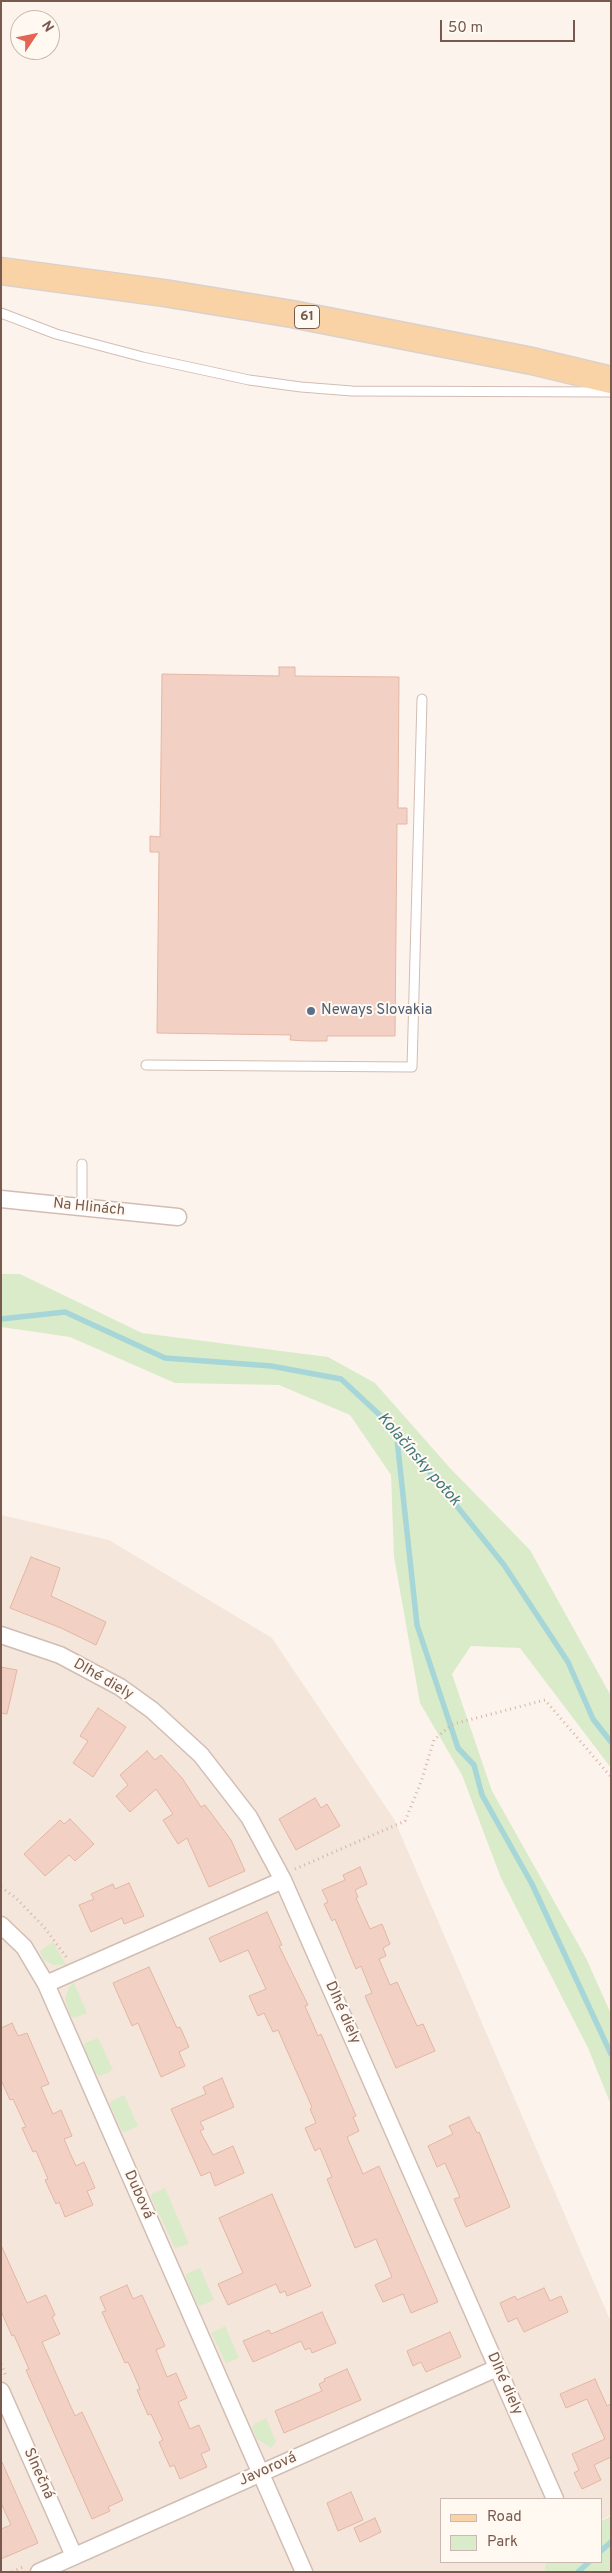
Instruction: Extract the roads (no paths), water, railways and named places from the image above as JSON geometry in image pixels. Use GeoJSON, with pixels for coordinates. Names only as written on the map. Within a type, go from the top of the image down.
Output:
{"type":"FeatureCollection","features":[{"type":"Feature","properties":{"kind":"main road","name":"61"},"geometry":{"type":"LineString","coordinates":[[1,271],[164,293],[292,314],[532,361],[611,380]]}},
{"type":"Feature","properties":{"kind":"street","name":"Na Hlinách"},"geometry":{"type":"LineString","coordinates":[[1,1199],[178,1217]]}},
{"type":"Feature","properties":{"kind":"street","name":"Dlhé diely"},"geometry":{"type":"LineString","coordinates":[[1,1635],[60,1655],[96,1674],[120,1687],[172,1727],[206,1761],[235,1796],[263,1838],[282,1877],[555,2498]]}},
{"type":"Feature","properties":{"kind":"street"},"geometry":{"type":"LineString","coordinates":[[46,1984],[282,1877]]}},
{"type":"Feature","properties":{"kind":"street","name":"Dubová"},"geometry":{"type":"LineString","coordinates":[[1,1925],[24,1946],[46,1984],[304,2572]]}},
{"type":"Feature","properties":{"kind":"street","name":"Javorová"},"geometry":{"type":"LineString","coordinates":[[39,2572],[497,2368]]}},
{"type":"Feature","properties":{"kind":"street","name":"Slnečná"},"geometry":{"type":"LineString","coordinates":[[5,2386],[74,2556]]}},
{"type":"Feature","properties":{"kind":"lane"},"geometry":{"type":"LineString","coordinates":[[1,313],[56,334],[142,357],[249,380],[301,387],[352,391],[611,392]]}},
{"type":"Feature","properties":{"kind":"lane"},"geometry":{"type":"LineString","coordinates":[[146,1065],[412,1067],[422,699]]}},
{"type":"Feature","properties":{"kind":"lane"},"geometry":{"type":"LineString","coordinates":[[82,1164],[82,1207]]}},
{"type":"Feature","properties":{"kind":"waterway","name":"Kolačínsky potok"},"geometry":{"type":"LineString","coordinates":[[1,1319],[65,1312],[165,1358],[271,1366],[341,1379],[396,1430],[504,1565],[568,1662],[593,1719],[611,1742]]}},
{"type":"Feature","properties":{"kind":"waterway"},"geometry":{"type":"LineString","coordinates":[[396,1430],[417,1625],[458,1748],[474,1765],[482,1795],[532,1884],[611,2054]]}},
{"type":"Feature","properties":{"kind":"waterway"},"geometry":{"type":"LineString","coordinates":[[602,2550],[611,2542]]}},
{"type":"Feature","properties":{"kind":"waterway"},"geometry":{"type":"LineString","coordinates":[[578,2572],[588,2563]]}},
{"type":"Feature","properties":{"kind":"place","name":"Neways Slovakia"},"geometry":{"type":"Point","coordinates":[311,1011]}}]}
